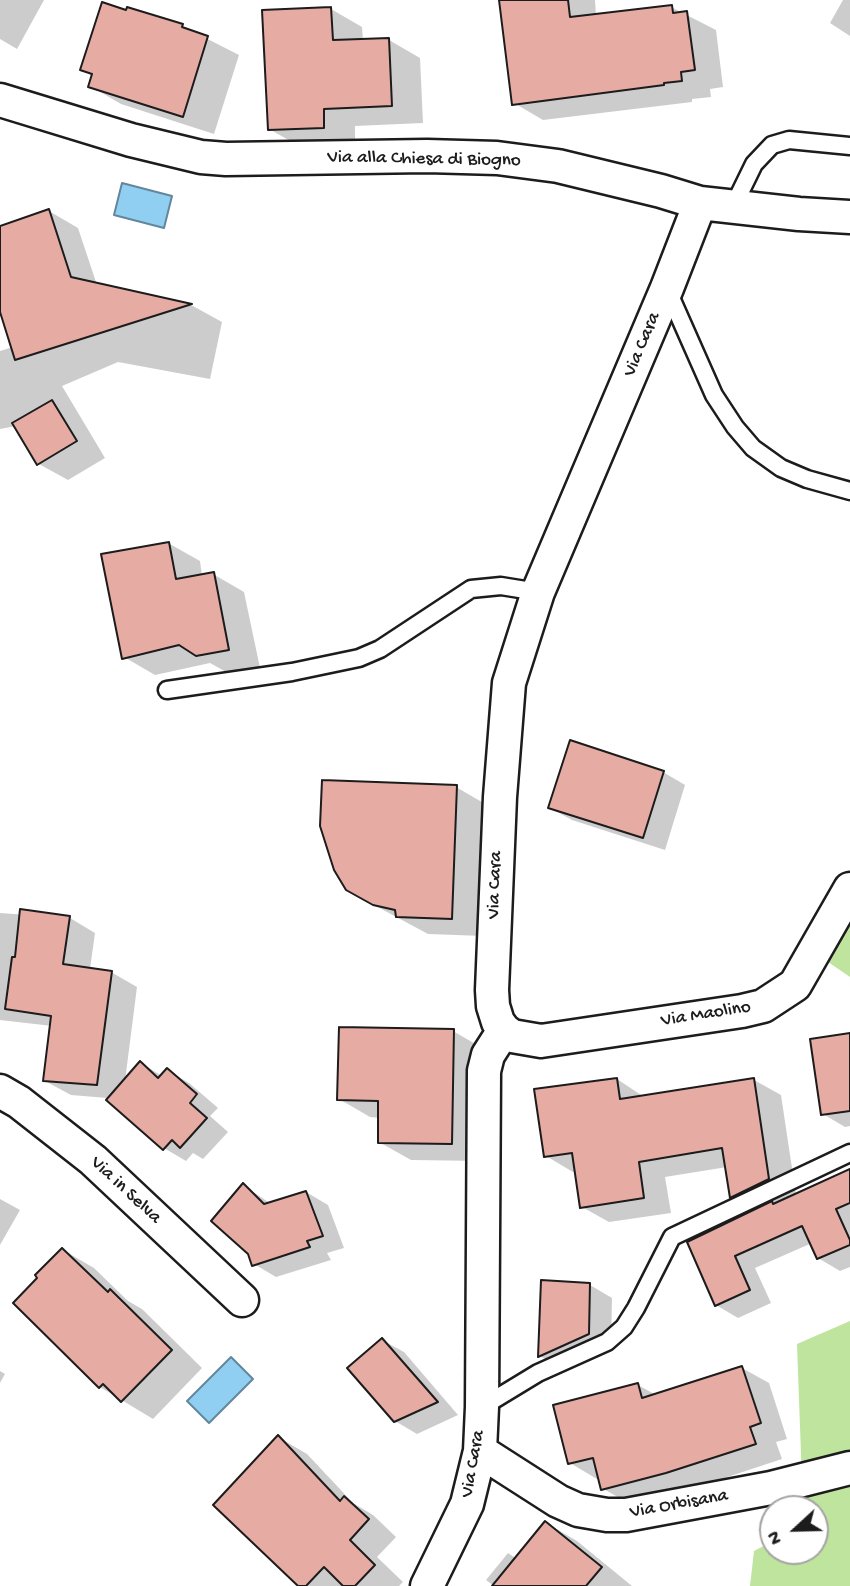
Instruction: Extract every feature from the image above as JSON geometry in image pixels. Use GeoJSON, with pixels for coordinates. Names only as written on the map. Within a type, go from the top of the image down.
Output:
{"type":"FeatureCollection","features":[{"type":"Feature","properties":{"kind":"street","name":"Via alla Chiesa di Biogno"},"geometry":{"type":"LineString","coordinates":[[0,100],[131,140],[201,157],[497,158],[570,169],[700,203],[799,214],[850,216]]}},
{"type":"Feature","properties":{"kind":"street","name":"Via Cara"},"geometry":{"type":"LineString","coordinates":[[428,1586],[467,1504],[480,1451],[484,1071],[488,1055],[504,1030],[498,1022],[493,1006],[492,990],[504,731],[509,683],[538,592],[667,288],[700,203]]}},
{"type":"Feature","properties":{"kind":"street","name":"Via Maolino"},"geometry":{"type":"LineString","coordinates":[[504,1030],[519,1038],[541,1041],[763,1006],[795,985],[850,889]]}},
{"type":"Feature","properties":{"kind":"street","name":"Via in Selva"},"geometry":{"type":"LineString","coordinates":[[0,1091],[19,1102],[93,1160],[242,1300]]}},
{"type":"Feature","properties":{"kind":"street","name":"Via Orbisana"},"geometry":{"type":"LineString","coordinates":[[480,1451],[558,1501],[578,1510],[626,1516],[771,1488],[850,1468]]}},
{"type":"Feature","properties":{"kind":"lane"},"geometry":{"type":"LineString","coordinates":[[733,207],[754,164],[772,145],[789,140],[850,146]]}},
{"type":"Feature","properties":{"kind":"lane"},"geometry":{"type":"LineString","coordinates":[[667,288],[714,395],[753,448],[781,468],[807,479],[850,491]]}},
{"type":"Feature","properties":{"kind":"lane"},"geometry":{"type":"LineString","coordinates":[[167,690],[292,672],[359,658],[380,649],[471,589],[500,586],[538,592]]}},
{"type":"Feature","properties":{"kind":"lane"},"geometry":{"type":"LineString","coordinates":[[482,1407],[538,1373],[607,1342],[624,1327],[672,1237],[850,1153]]}},
{"type":"Feature","properties":{"kind":"green space"},"geometry":{"type":"Polygon","coordinates":[[[850,889],[850,977],[815,953],[850,889]]]}},
{"type":"Feature","properties":{"kind":"green space"},"geometry":{"type":"Polygon","coordinates":[[[850,1321],[850,1586],[750,1586],[754,1551],[759,1548],[759,1565],[829,1565],[829,1495],[802,1495],[797,1344],[850,1321]]]}},
{"type":"Feature","properties":{"kind":"water"},"geometry":{"type":"Polygon","coordinates":[[[122,183],[172,196],[164,228],[114,215],[122,183]]]}},
{"type":"Feature","properties":{"kind":"water"},"geometry":{"type":"Polygon","coordinates":[[[231,1357],[253,1379],[209,1423],[187,1401],[231,1357]]]}},
{"type":"Feature","properties":{"kind":"building"},"geometry":{"type":"Polygon","coordinates":[[[499,0],[568,0],[570,17],[672,5],[673,13],[687,11],[695,70],[681,72],[682,81],[664,85],[512,105],[499,0]]]}},
{"type":"Feature","properties":{"kind":"building"},"geometry":{"type":"Polygon","coordinates":[[[102,2],[183,24],[182,27],[208,36],[183,117],[88,87],[92,74],[80,70],[102,2]]]}},
{"type":"Feature","properties":{"kind":"building"},"geometry":{"type":"Polygon","coordinates":[[[331,7],[333,40],[389,38],[392,106],[324,109],[324,128],[268,130],[262,10],[331,7]]]}},
{"type":"Feature","properties":{"kind":"building"},"geometry":{"type":"Polygon","coordinates":[[[49,209],[71,277],[192,304],[15,360],[0,312],[0,226],[49,209]]]}},
{"type":"Feature","properties":{"kind":"building"},"geometry":{"type":"Polygon","coordinates":[[[52,400],[77,441],[37,465],[12,423],[52,400]]]}},
{"type":"Feature","properties":{"kind":"building"},"geometry":{"type":"Polygon","coordinates":[[[169,542],[176,579],[214,572],[229,650],[196,656],[179,645],[122,659],[101,554],[169,542]]]}},
{"type":"Feature","properties":{"kind":"building"},"geometry":{"type":"Polygon","coordinates":[[[570,740],[664,771],[643,838],[548,808],[570,740]]]}},
{"type":"Feature","properties":{"kind":"building"},"geometry":{"type":"Polygon","coordinates":[[[322,780],[457,785],[452,919],[396,917],[395,910],[373,905],[346,890],[334,870],[320,826],[322,780]]]}},
{"type":"Feature","properties":{"kind":"building"},"geometry":{"type":"Polygon","coordinates":[[[20,909],[70,916],[63,964],[112,971],[97,1085],[43,1081],[51,1016],[5,1009],[12,957],[15,957],[20,909]]]}},
{"type":"Feature","properties":{"kind":"building"},"geometry":{"type":"Polygon","coordinates":[[[339,1027],[454,1029],[452,1144],[378,1143],[378,1101],[337,1100],[339,1027]]]}},
{"type":"Feature","properties":{"kind":"building"},"geometry":{"type":"Polygon","coordinates":[[[850,1033],[850,1111],[821,1115],[810,1039],[850,1033]]]}},
{"type":"Feature","properties":{"kind":"building"},"geometry":{"type":"Polygon","coordinates":[[[140,1061],[158,1078],[167,1068],[197,1094],[190,1103],[207,1118],[180,1148],[172,1140],[163,1150],[106,1100],[140,1061]]]}},
{"type":"Feature","properties":{"kind":"building"},"geometry":{"type":"Polygon","coordinates":[[[617,1078],[620,1099],[754,1078],[769,1179],[730,1198],[722,1148],[639,1162],[644,1198],[580,1208],[572,1153],[544,1157],[534,1089],[617,1078]]]}},
{"type":"Feature","properties":{"kind":"building"},"geometry":{"type":"Polygon","coordinates":[[[850,1169],[850,1203],[836,1209],[850,1245],[817,1259],[802,1226],[735,1256],[750,1290],[715,1306],[687,1242],[772,1201],[773,1204],[850,1169]]]}},
{"type":"Feature","properties":{"kind":"building"},"geometry":{"type":"Polygon","coordinates":[[[243,1183],[264,1204],[306,1191],[323,1236],[307,1241],[310,1247],[252,1266],[248,1254],[211,1221],[243,1183]]]}},
{"type":"Feature","properties":{"kind":"building"},"geometry":{"type":"Polygon","coordinates":[[[62,1248],[108,1292],[110,1289],[172,1350],[121,1402],[103,1384],[99,1388],[13,1303],[37,1278],[35,1275],[62,1248]]]}},
{"type":"Feature","properties":{"kind":"building"},"geometry":{"type":"Polygon","coordinates":[[[541,1280],[590,1283],[589,1334],[538,1357],[541,1280]]]}},
{"type":"Feature","properties":{"kind":"building"},"geometry":{"type":"Polygon","coordinates":[[[382,1338],[438,1402],[394,1422],[347,1368],[382,1338]]]}},
{"type":"Feature","properties":{"kind":"building"},"geometry":{"type":"Polygon","coordinates":[[[742,1366],[761,1423],[750,1427],[756,1444],[666,1473],[601,1490],[593,1458],[568,1464],[553,1405],[638,1383],[642,1398],[742,1366]]]}},
{"type":"Feature","properties":{"kind":"building"},"geometry":{"type":"Polygon","coordinates":[[[278,1435],[340,1501],[344,1496],[369,1519],[350,1540],[375,1565],[355,1586],[343,1586],[324,1567],[306,1586],[298,1586],[213,1505],[278,1435]]]}},
{"type":"Feature","properties":{"kind":"building"},"geometry":{"type":"Polygon","coordinates":[[[545,1521],[602,1567],[586,1586],[492,1586],[545,1521]]]}}]}
